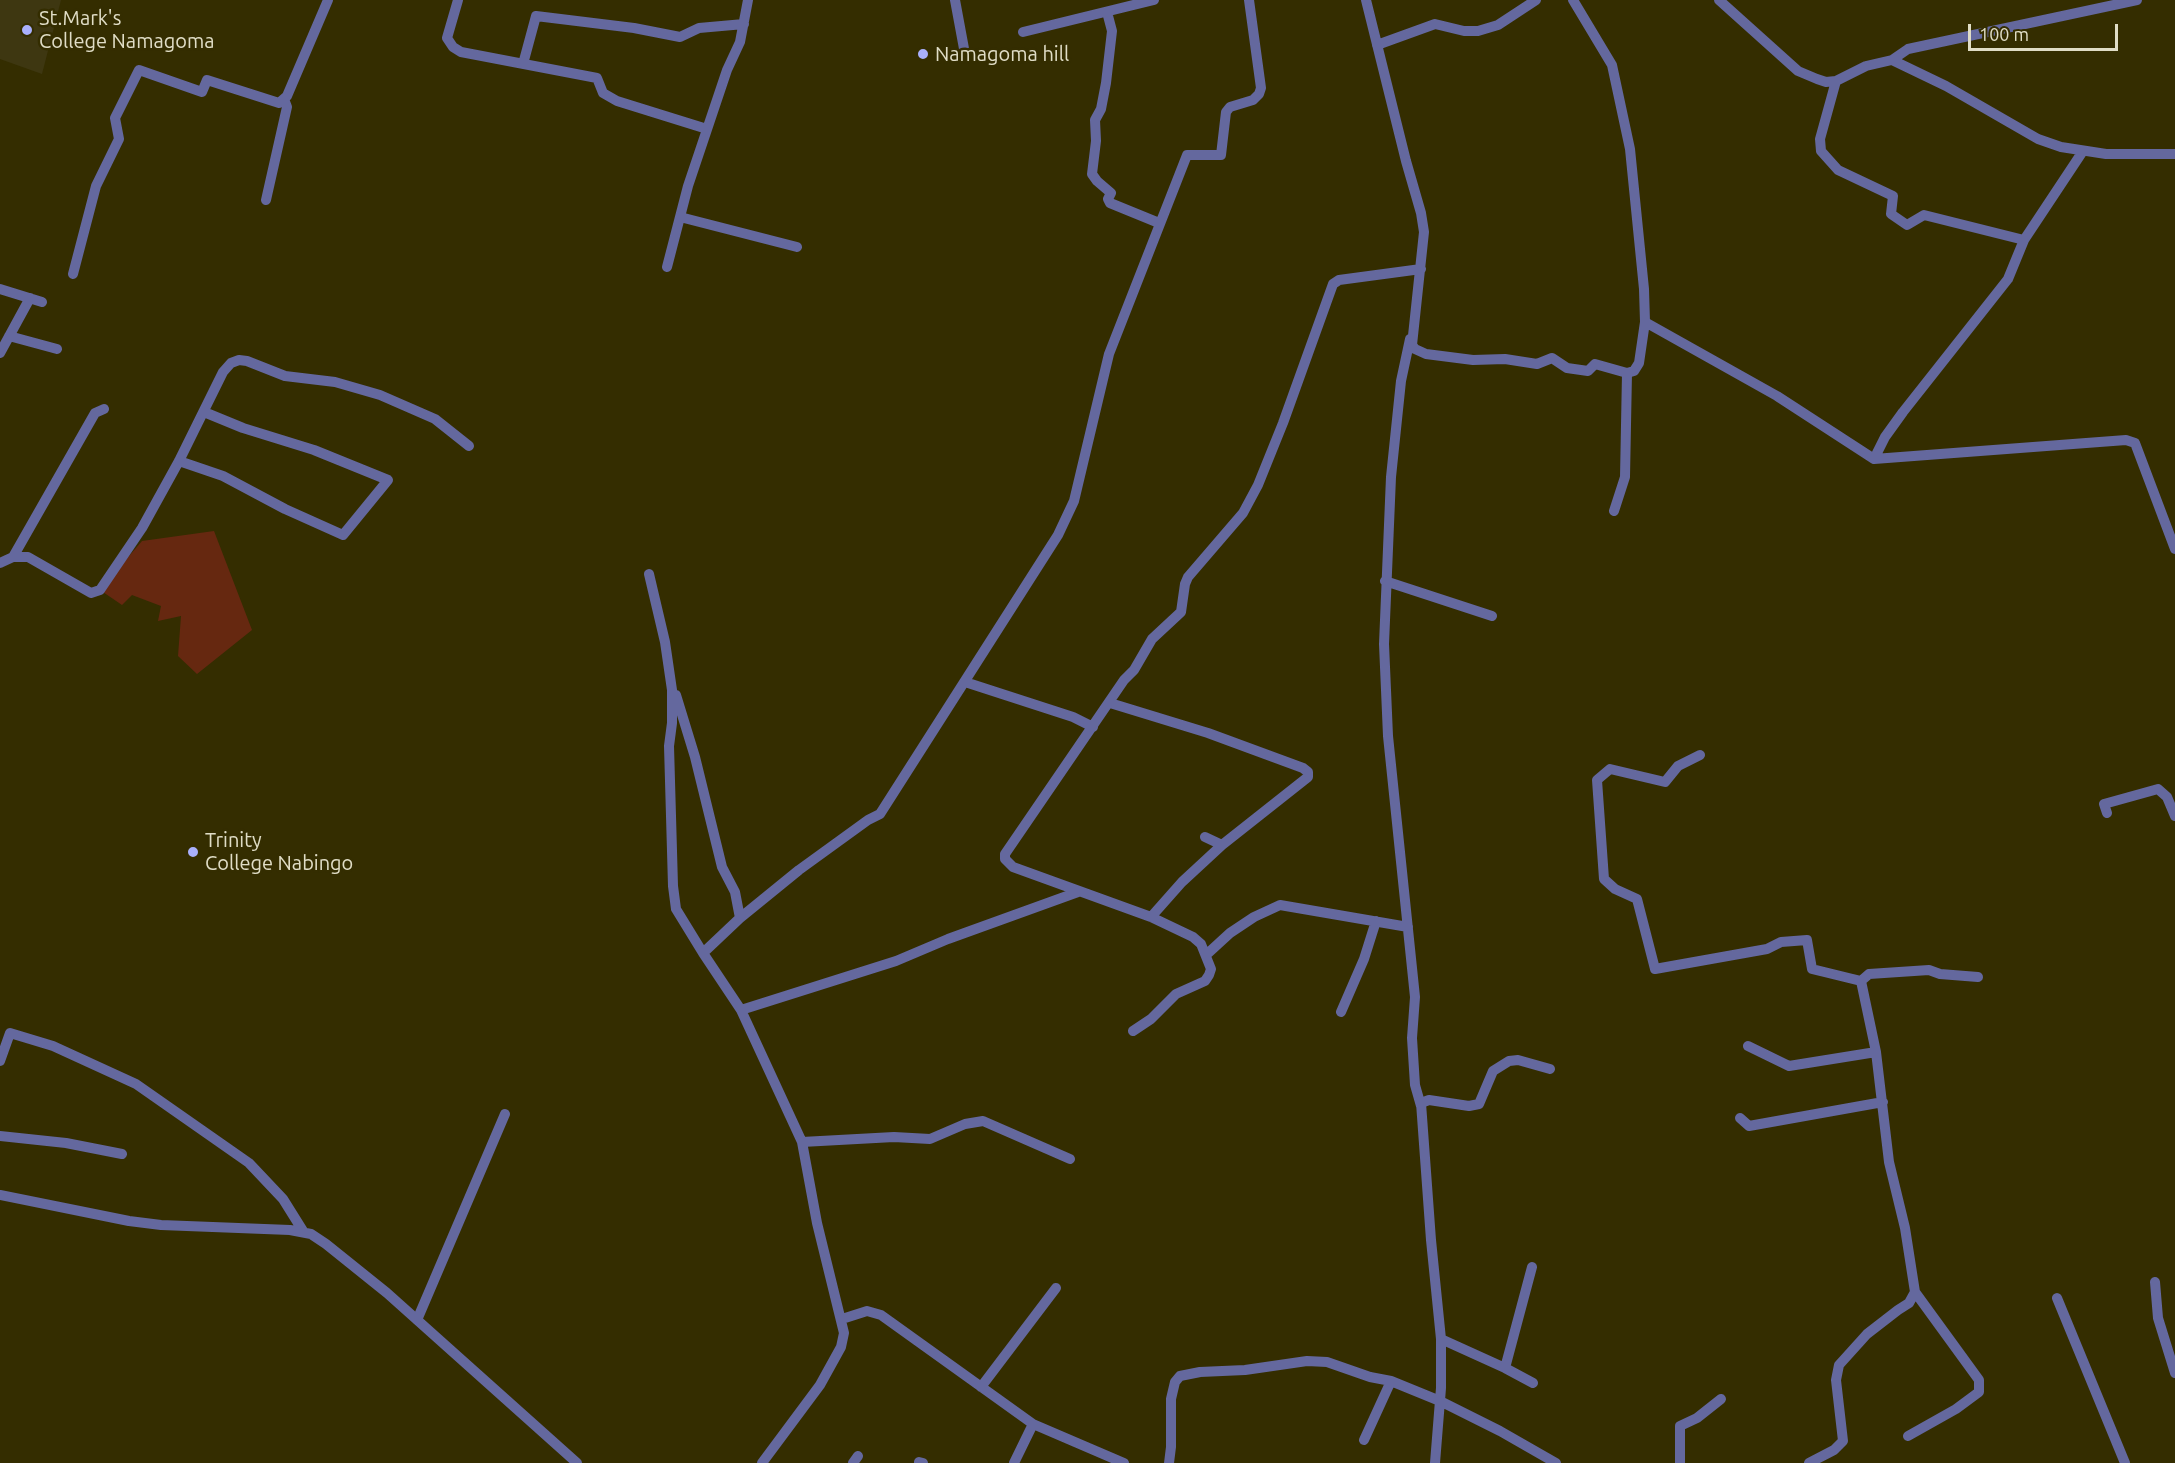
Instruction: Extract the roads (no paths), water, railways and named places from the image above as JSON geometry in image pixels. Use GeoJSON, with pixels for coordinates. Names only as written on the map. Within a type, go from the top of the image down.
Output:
{"type":"FeatureCollection","features":[{"type":"Feature","properties":{"kind":"street"},"geometry":{"type":"LineString","coordinates":[[73,274],[96,186],[119,139],[115,118],[139,70],[202,92],[207,80],[279,103],[287,96],[328,0]]}},
{"type":"Feature","properties":{"kind":"street"},"geometry":{"type":"LineString","coordinates":[[458,0],[447,38],[453,47],[472,54],[597,78],[603,93],[617,100],[708,129]]}},
{"type":"Feature","properties":{"kind":"street"},"geometry":{"type":"LineString","coordinates":[[667,267],[680,218],[727,70],[740,42],[748,0]]}},
{"type":"Feature","properties":{"kind":"street"},"geometry":{"type":"LineString","coordinates":[[955,0],[965,54]]}},
{"type":"Feature","properties":{"kind":"street"},"geometry":{"type":"LineString","coordinates":[[1023,32],[1154,0]]}},
{"type":"Feature","properties":{"kind":"street"},"geometry":{"type":"LineString","coordinates":[[703,953],[740,918],[799,870],[868,820],[880,814],[1058,535],[1074,501],[1109,354],[1187,155],[1221,155],[1226,112],[1230,107],[1253,100],[1259,94],[1261,88],[1249,0]]}},
{"type":"Feature","properties":{"kind":"street"},"geometry":{"type":"LineString","coordinates":[[1366,0],[1424,232],[1412,345],[1419,352],[1426,354],[1473,360],[1505,359],[1537,364],[1552,358],[1567,368],[1588,371],[1595,364],[1627,373],[1634,371],[1639,363],[1645,322],[1644,289],[1630,149],[1612,65],[1573,0]]}},
{"type":"Feature","properties":{"kind":"street"},"geometry":{"type":"LineString","coordinates":[[1377,45],[1405,37],[1435,24],[1464,31],[1478,31],[1498,25],[1536,0]]}},
{"type":"Feature","properties":{"kind":"street"},"geometry":{"type":"LineString","coordinates":[[1719,0],[1798,71],[1826,82],[1836,81],[1866,66],[1892,60],[1908,49],[2137,0]]}},
{"type":"Feature","properties":{"kind":"street"},"geometry":{"type":"LineString","coordinates":[[1107,12],[1112,31],[1106,83],[1101,109],[1095,120],[1096,141],[1092,174],[1111,193],[1108,200],[1110,203],[1159,223]]}},
{"type":"Feature","properties":{"kind":"street"},"geometry":{"type":"LineString","coordinates":[[523,64],[536,16],[634,28],[680,37],[699,28],[744,24]]}},
{"type":"Feature","properties":{"kind":"street"},"geometry":{"type":"LineString","coordinates":[[1892,60],[1937,81],[2038,139],[2061,147],[2106,154],[2175,154]]}},
{"type":"Feature","properties":{"kind":"street"},"geometry":{"type":"LineString","coordinates":[[1836,81],[1820,139],[1821,151],[1838,170],[1893,196],[1891,214],[1908,225],[1924,215],[2024,240]]}},
{"type":"Feature","properties":{"kind":"street"},"geometry":{"type":"LineString","coordinates":[[266,200],[287,107],[284,99]]}},
{"type":"Feature","properties":{"kind":"street"},"geometry":{"type":"LineString","coordinates":[[1874,459],[1885,437],[1903,412],[2008,279],[2024,240],[2083,151]]}},
{"type":"Feature","properties":{"kind":"street"},"geometry":{"type":"LineString","coordinates":[[680,218],[797,247]]}},
{"type":"Feature","properties":{"kind":"street"},"geometry":{"type":"LineString","coordinates":[[1133,1032],[1151,1019],[1176,994],[1205,981],[1211,969],[1201,944],[1192,937],[1151,917],[1013,867],[1005,859],[1005,854],[1124,680],[1134,670],[1152,639],[1181,612],[1188,577],[1237,523],[1248,504],[1283,423],[1333,284],[1339,280],[1421,269]]}},
{"type":"Feature","properties":{"kind":"street"},"geometry":{"type":"LineString","coordinates":[[0,289],[42,302]]}},
{"type":"Feature","properties":{"kind":"street"},"geometry":{"type":"LineString","coordinates":[[0,353],[30,298]]}},
{"type":"Feature","properties":{"kind":"street"},"geometry":{"type":"LineString","coordinates":[[1417,304],[1401,381],[1391,477],[1384,644],[1388,736],[1415,997],[1412,1038],[1414,1085],[1421,1106],[1441,1339],[1440,1401],[1435,1463]]}},
{"type":"Feature","properties":{"kind":"street"},"geometry":{"type":"LineString","coordinates":[[1645,322],[1777,396],[1874,459],[2126,440],[2135,443],[2175,549]]}},
{"type":"Feature","properties":{"kind":"street"},"geometry":{"type":"LineString","coordinates":[[9,336],[57,349]]}},
{"type":"Feature","properties":{"kind":"street"},"geometry":{"type":"LineString","coordinates":[[0,563],[13,557],[28,557],[91,593],[96,593],[142,528],[179,461],[223,372],[231,363],[239,360],[285,376],[335,382],[380,395],[435,419],[469,446]]}},
{"type":"Feature","properties":{"kind":"street"},"geometry":{"type":"LineString","coordinates":[[1614,511],[1625,477],[1627,373]]}},
{"type":"Feature","properties":{"kind":"street"},"geometry":{"type":"LineString","coordinates":[[13,557],[95,412],[104,409]]}},
{"type":"Feature","properties":{"kind":"street"},"geometry":{"type":"LineString","coordinates":[[179,461],[223,476],[285,509],[343,535],[388,480],[314,450],[243,428],[204,412]]}},
{"type":"Feature","properties":{"kind":"street"},"geometry":{"type":"LineString","coordinates":[[649,574],[665,642],[669,672],[672,723],[669,746],[673,886],[676,909],[741,1010],[802,1142],[819,1234],[844,1333],[841,1347],[820,1385],[762,1463]]}},
{"type":"Feature","properties":{"kind":"street"},"geometry":{"type":"LineString","coordinates":[[1385,581],[1492,616]]}},
{"type":"Feature","properties":{"kind":"street"},"geometry":{"type":"LineString","coordinates":[[669,672],[695,757],[722,867],[735,892],[740,918]]}},
{"type":"Feature","properties":{"kind":"street"},"geometry":{"type":"LineString","coordinates":[[965,682],[1073,717],[1093,727]]}},
{"type":"Feature","properties":{"kind":"street"},"geometry":{"type":"LineString","coordinates":[[1110,703],[1208,733],[1303,768],[1308,772],[1308,777],[1222,845],[1182,882],[1151,917]]}},
{"type":"Feature","properties":{"kind":"street"},"geometry":{"type":"LineString","coordinates":[[1700,755],[1678,766],[1665,782],[1610,769],[1597,780],[1604,879],[1615,889],[1637,899],[1655,969],[1767,949],[1781,942],[1806,940],[1812,969],[1861,981]]}},
{"type":"Feature","properties":{"kind":"street"},"geometry":{"type":"LineString","coordinates":[[2108,813],[2104,804],[2158,789],[2167,796],[2175,816]]}},
{"type":"Feature","properties":{"kind":"street"},"geometry":{"type":"LineString","coordinates":[[1205,837],[1222,845]]}},
{"type":"Feature","properties":{"kind":"street"},"geometry":{"type":"LineString","coordinates":[[741,1010],[896,961],[948,939],[1078,892]]}},
{"type":"Feature","properties":{"kind":"street"},"geometry":{"type":"LineString","coordinates":[[1206,955],[1230,933],[1254,917],[1280,905],[1408,927]]}},
{"type":"Feature","properties":{"kind":"street"},"geometry":{"type":"LineString","coordinates":[[1341,1012],[1364,959],[1376,921]]}},
{"type":"Feature","properties":{"kind":"street"},"geometry":{"type":"LineString","coordinates":[[1861,981],[1869,974],[1929,970],[1940,974],[1978,977]]}},
{"type":"Feature","properties":{"kind":"street"},"geometry":{"type":"LineString","coordinates":[[1861,981],[1876,1052],[1889,1162],[1905,1228],[1914,1292],[1979,1380],[1979,1392],[1956,1409],[1908,1436]]}},
{"type":"Feature","properties":{"kind":"street"},"geometry":{"type":"LineString","coordinates":[[0,1061],[5,1031],[53,1046],[136,1084],[249,1163],[283,1199],[303,1231]]}},
{"type":"Feature","properties":{"kind":"street"},"geometry":{"type":"LineString","coordinates":[[1748,1046],[1789,1066],[1876,1052]]}},
{"type":"Feature","properties":{"kind":"street"},"geometry":{"type":"LineString","coordinates":[[1421,1106],[1424,1100],[1469,1106],[1479,1104],[1493,1071],[1509,1061],[1518,1060],[1550,1069]]}},
{"type":"Feature","properties":{"kind":"street"},"geometry":{"type":"LineString","coordinates":[[1740,1118],[1749,1126],[1883,1102]]}},
{"type":"Feature","properties":{"kind":"street"},"geometry":{"type":"LineString","coordinates":[[417,1320],[505,1114]]}},
{"type":"Feature","properties":{"kind":"street"},"geometry":{"type":"LineString","coordinates":[[802,1142],[894,1137],[930,1139],[965,1124],[983,1121],[1070,1159]]}},
{"type":"Feature","properties":{"kind":"street"},"geometry":{"type":"LineString","coordinates":[[0,1136],[66,1143],[122,1154]]}},
{"type":"Feature","properties":{"kind":"street"},"geometry":{"type":"LineString","coordinates":[[0,1195],[129,1221],[161,1225],[303,1231],[326,1244],[417,1320],[575,1462]]}},
{"type":"Feature","properties":{"kind":"street"},"geometry":{"type":"LineString","coordinates":[[1506,1368],[1532,1267]]}},
{"type":"Feature","properties":{"kind":"street"},"geometry":{"type":"LineString","coordinates":[[2155,1282],[2158,1318],[2175,1373]]}},
{"type":"Feature","properties":{"kind":"street"},"geometry":{"type":"LineString","coordinates":[[981,1387],[1056,1288]]}},
{"type":"Feature","properties":{"kind":"street"},"geometry":{"type":"LineString","coordinates":[[1809,1463],[1840,1446],[1843,1441],[1836,1380],[1839,1365],[1867,1334],[1909,1304],[1914,1292]]}},
{"type":"Feature","properties":{"kind":"street"},"geometry":{"type":"LineString","coordinates":[[2057,1298],[2125,1463]]}},
{"type":"Feature","properties":{"kind":"street"},"geometry":{"type":"LineString","coordinates":[[842,1319],[867,1311],[881,1316],[1034,1424],[1124,1463]]}},
{"type":"Feature","properties":{"kind":"street"},"geometry":{"type":"LineString","coordinates":[[1441,1339],[1506,1368],[1533,1383]]}},
{"type":"Feature","properties":{"kind":"street"},"geometry":{"type":"LineString","coordinates":[[1169,1463],[1172,1447],[1171,1399],[1175,1382],[1180,1376],[1245,1370],[1307,1360],[1327,1362],[1370,1377],[1391,1381],[1440,1401],[1500,1431],[1556,1463]]}},
{"type":"Feature","properties":{"kind":"street"},"geometry":{"type":"LineString","coordinates":[[1364,1440],[1391,1381]]}},
{"type":"Feature","properties":{"kind":"street"},"geometry":{"type":"LineString","coordinates":[[1680,1463],[1680,1426],[1697,1418],[1721,1399]]}},
{"type":"Feature","properties":{"kind":"street"},"geometry":{"type":"LineString","coordinates":[[1014,1463],[1034,1424]]}},
{"type":"Feature","properties":{"kind":"place","name":"St.Mark's College Namagoma"},"geometry":{"type":"Point","coordinates":[27,30]}},
{"type":"Feature","properties":{"kind":"place","name":"Namagoma hill"},"geometry":{"type":"Point","coordinates":[923,54]}},
{"type":"Feature","properties":{"kind":"place","name":"Trinity College Nabingo"},"geometry":{"type":"Point","coordinates":[193,852]}}]}
